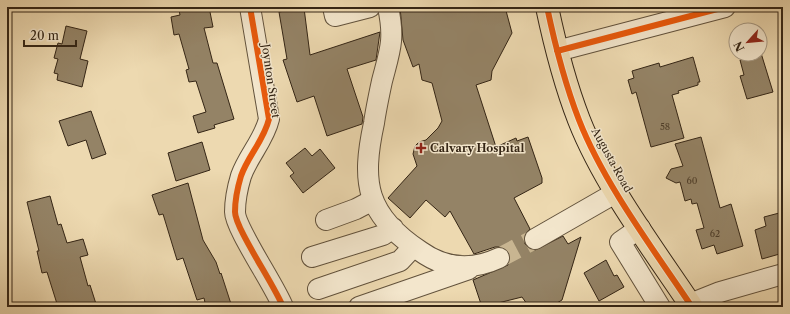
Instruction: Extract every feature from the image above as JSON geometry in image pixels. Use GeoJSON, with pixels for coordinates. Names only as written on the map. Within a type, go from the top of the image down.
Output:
{"type":"FeatureCollection","features":[{"type":"Feature","properties":{"kind":"main road","name":"Augusta Road"},"geometry":{"type":"LineString","coordinates":[[547,7],[557,51],[580,121],[617,192],[691,306]]}},
{"type":"Feature","properties":{"kind":"street","name":"Joynton Street"},"geometry":{"type":"LineString","coordinates":[[250,7],[269,118],[267,129],[242,176],[235,213],[242,230],[277,293],[283,307]]}},
{"type":"Feature","properties":{"kind":"street"},"geometry":{"type":"LineString","coordinates":[[333,7],[334,16],[370,7]]}},
{"type":"Feature","properties":{"kind":"street"},"geometry":{"type":"LineString","coordinates":[[388,7],[392,36],[390,58],[382,81],[368,157],[368,183],[372,200],[380,214],[393,228],[413,247],[431,259],[454,267],[474,267]]}},
{"type":"Feature","properties":{"kind":"street"},"geometry":{"type":"LineString","coordinates":[[557,51],[712,12],[725,7]]}},
{"type":"Feature","properties":{"kind":"street"},"geometry":{"type":"LineString","coordinates":[[535,239],[617,192]]}},
{"type":"Feature","properties":{"kind":"street"},"geometry":{"type":"LineString","coordinates":[[326,220],[356,209],[372,200]]}},
{"type":"Feature","properties":{"kind":"street"},"geometry":{"type":"LineString","coordinates":[[312,257],[383,235],[393,228]]}},
{"type":"Feature","properties":{"kind":"street"},"geometry":{"type":"LineString","coordinates":[[640,228],[620,242],[660,307]]}},
{"type":"Feature","properties":{"kind":"street"},"geometry":{"type":"LineString","coordinates":[[318,289],[400,261],[413,247]]}},
{"type":"Feature","properties":{"kind":"street"},"geometry":{"type":"LineString","coordinates":[[359,307],[499,258]]}},
{"type":"Feature","properties":{"kind":"street"},"geometry":{"type":"LineString","coordinates":[[691,306],[720,292],[783,274]]}},
{"type":"Feature","properties":{"kind":"building"},"geometry":{"type":"Polygon","coordinates":[[[189,7],[209,7],[213,27],[204,28],[213,63],[217,63],[234,119],[214,125],[215,128],[198,133],[193,116],[206,112],[196,81],[189,82],[186,70],[189,69],[179,34],[174,35],[171,17],[180,15],[179,10],[189,7]]]}},
{"type":"Feature","properties":{"kind":"building"},"geometry":{"type":"Polygon","coordinates":[[[400,7],[505,7],[512,33],[492,71],[491,80],[476,85],[496,147],[516,138],[517,141],[528,137],[542,178],[542,183],[514,198],[530,229],[525,234],[525,244],[530,249],[535,250],[563,236],[568,244],[581,237],[562,300],[550,307],[536,307],[527,304],[522,297],[482,307],[473,280],[508,265],[510,259],[506,249],[495,247],[474,254],[450,211],[445,217],[426,200],[410,218],[388,198],[417,166],[413,154],[415,146],[419,142],[426,140],[438,128],[442,121],[432,83],[422,80],[419,64],[413,67],[403,40],[400,7]]]}},
{"type":"Feature","properties":{"kind":"building"},"geometry":{"type":"Polygon","coordinates":[[[304,8],[310,55],[380,32],[376,60],[347,69],[363,117],[362,124],[327,136],[314,96],[297,102],[283,60],[287,59],[279,12],[304,8]]]}},
{"type":"Feature","properties":{"kind":"building"},"geometry":{"type":"Polygon","coordinates":[[[66,26],[87,31],[80,59],[88,61],[82,87],[57,80],[58,74],[54,73],[58,59],[54,58],[58,43],[62,44],[66,26]]]}},
{"type":"Feature","properties":{"kind":"building"},"geometry":{"type":"Polygon","coordinates":[[[693,57],[700,82],[698,82],[698,85],[678,91],[679,93],[672,95],[684,138],[651,147],[636,92],[632,94],[628,80],[634,78],[632,71],[659,63],[660,67],[693,57]]]}},
{"type":"Feature","properties":{"kind":"building"},"geometry":{"type":"Polygon","coordinates":[[[741,62],[764,62],[773,92],[747,99],[740,76],[744,75],[741,62]]]}},
{"type":"Feature","properties":{"kind":"building"},"geometry":{"type":"Polygon","coordinates":[[[91,111],[106,154],[92,159],[86,140],[68,146],[59,121],[91,111]]]}},
{"type":"Feature","properties":{"kind":"building"},"geometry":{"type":"Polygon","coordinates":[[[701,137],[720,208],[731,204],[743,246],[717,254],[714,245],[702,249],[696,230],[704,228],[697,203],[692,204],[691,199],[685,201],[680,182],[676,183],[666,178],[671,169],[683,166],[675,144],[701,137]]]}},
{"type":"Feature","properties":{"kind":"building"},"geometry":{"type":"Polygon","coordinates":[[[202,142],[210,170],[176,181],[168,153],[202,142]]]}},
{"type":"Feature","properties":{"kind":"building"},"geometry":{"type":"Polygon","coordinates":[[[305,148],[312,156],[320,149],[335,168],[303,193],[290,176],[294,173],[286,163],[305,148]]]}},
{"type":"Feature","properties":{"kind":"building"},"geometry":{"type":"Polygon","coordinates":[[[188,183],[203,240],[216,262],[220,274],[221,273],[232,307],[206,307],[204,298],[197,300],[183,258],[177,260],[163,214],[159,215],[152,195],[188,183]]]}},
{"type":"Feature","properties":{"kind":"building"},"geometry":{"type":"Polygon","coordinates":[[[50,196],[58,225],[61,224],[67,243],[83,239],[88,255],[80,257],[88,286],[90,285],[97,307],[58,307],[47,272],[42,273],[37,251],[39,251],[27,202],[50,196]]]}},
{"type":"Feature","properties":{"kind":"building"},"geometry":{"type":"Polygon","coordinates":[[[783,212],[783,253],[762,259],[755,230],[766,226],[764,217],[783,212]]]}},
{"type":"Feature","properties":{"kind":"building"},"geometry":{"type":"Polygon","coordinates":[[[606,260],[614,276],[617,275],[624,287],[599,301],[584,273],[606,260]]]}},
{"type":"Feature","properties":{"kind":"tunnel"},"geometry":{"type":"LineString","coordinates":[[499,258],[535,239]]}},
{"type":"Feature","properties":{"kind":"cycle path"},"geometry":{"type":"LineString","coordinates":[[250,7],[269,119],[264,134],[241,176],[235,212],[241,231],[283,307]]}},
{"type":"Feature","properties":{"kind":"cycle path"},"geometry":{"type":"LineString","coordinates":[[547,7],[565,78],[589,144],[616,192],[646,240],[692,307]]}},
{"type":"Feature","properties":{"kind":"cycle path"},"geometry":{"type":"LineString","coordinates":[[557,51],[725,7]]}},
{"type":"Feature","properties":{"kind":"place","name":"Calvary Hospital"},"geometry":{"type":"Point","coordinates":[421,148]}}]}
